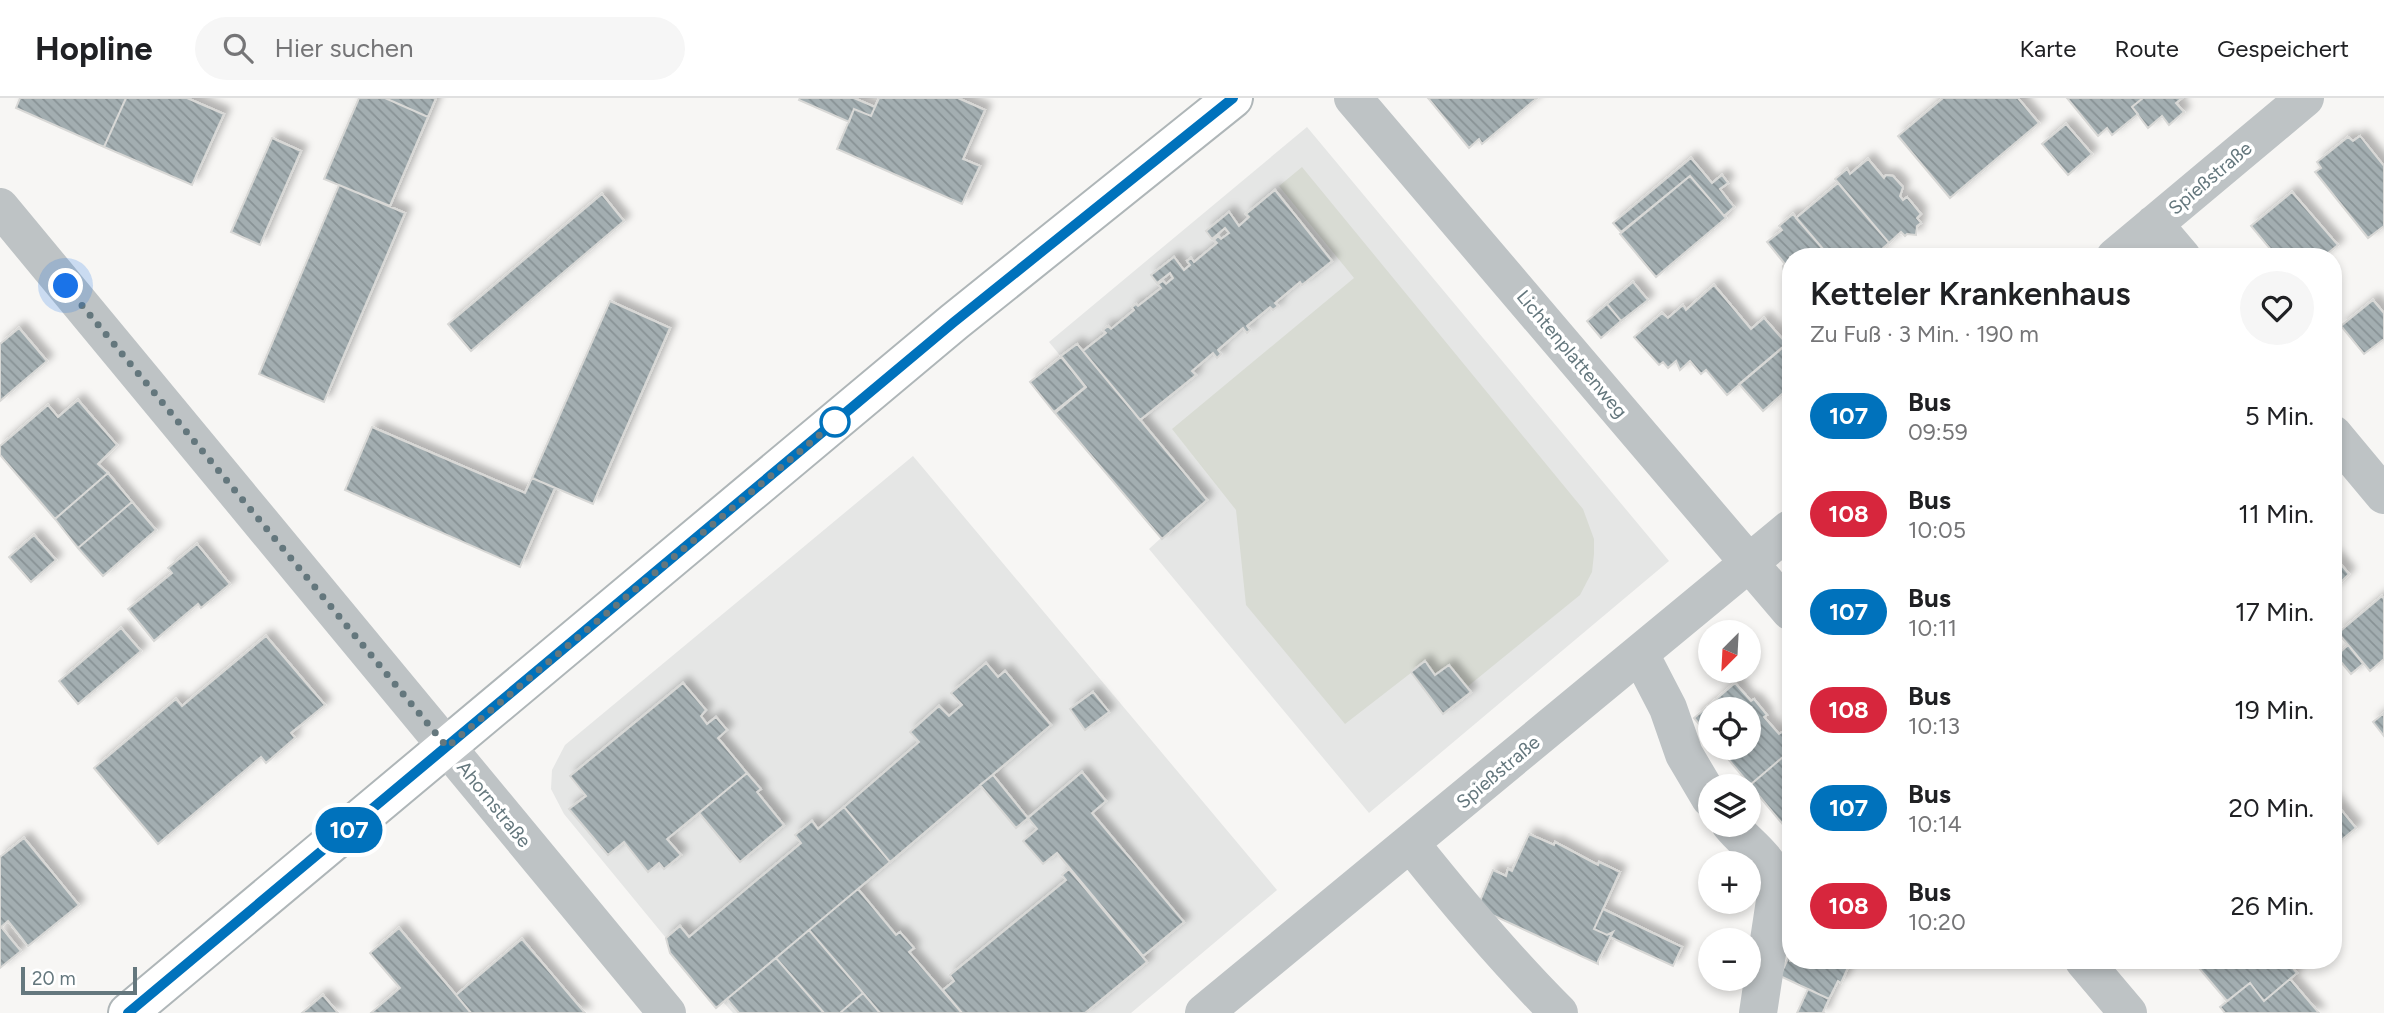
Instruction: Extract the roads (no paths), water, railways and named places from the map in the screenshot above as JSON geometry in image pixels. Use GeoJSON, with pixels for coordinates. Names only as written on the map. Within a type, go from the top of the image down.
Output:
{"type":"FeatureCollection","features":[{"type":"Feature","properties":{"kind":"main road"},"geometry":{"type":"LineString","coordinates":[[128,1013],[954,322],[1233,98]]}},
{"type":"Feature","properties":{"kind":"street","name":"Lichtenplattenweg"},"geometry":{"type":"LineString","coordinates":[[1353,98],[1782,601]]}},
{"type":"Feature","properties":{"kind":"street","name":"Spießstraße"},"geometry":{"type":"LineString","coordinates":[[2126,248],[2295,101]]}},
{"type":"Feature","properties":{"kind":"street","name":"Ahornstraße"},"geometry":{"type":"LineString","coordinates":[[0,206],[667,1013]]}},
{"type":"Feature","properties":{"kind":"street"},"geometry":{"type":"LineString","coordinates":[[2154,224],[2174,248]]}},
{"type":"Feature","properties":{"kind":"street"},"geometry":{"type":"LineString","coordinates":[[2342,445],[2384,495]]}},
{"type":"Feature","properties":{"kind":"street","name":"Spießstraße"},"geometry":{"type":"LineString","coordinates":[[1204,1013],[1782,537]]}},
{"type":"Feature","properties":{"kind":"street"},"geometry":{"type":"LineString","coordinates":[[1640,654],[1668,708],[1684,754],[1698,778]]}},
{"type":"Feature","properties":{"kind":"street"},"geometry":{"type":"LineString","coordinates":[[1743,837],[1763,858],[1776,880],[1758,1013]]}},
{"type":"Feature","properties":{"kind":"street"},"geometry":{"type":"LineString","coordinates":[[1411,844],[1475,924],[1559,1013]]}},
{"type":"Feature","properties":{"kind":"street"},"geometry":{"type":"LineString","coordinates":[[2091,969],[2128,1013]]}}]}
